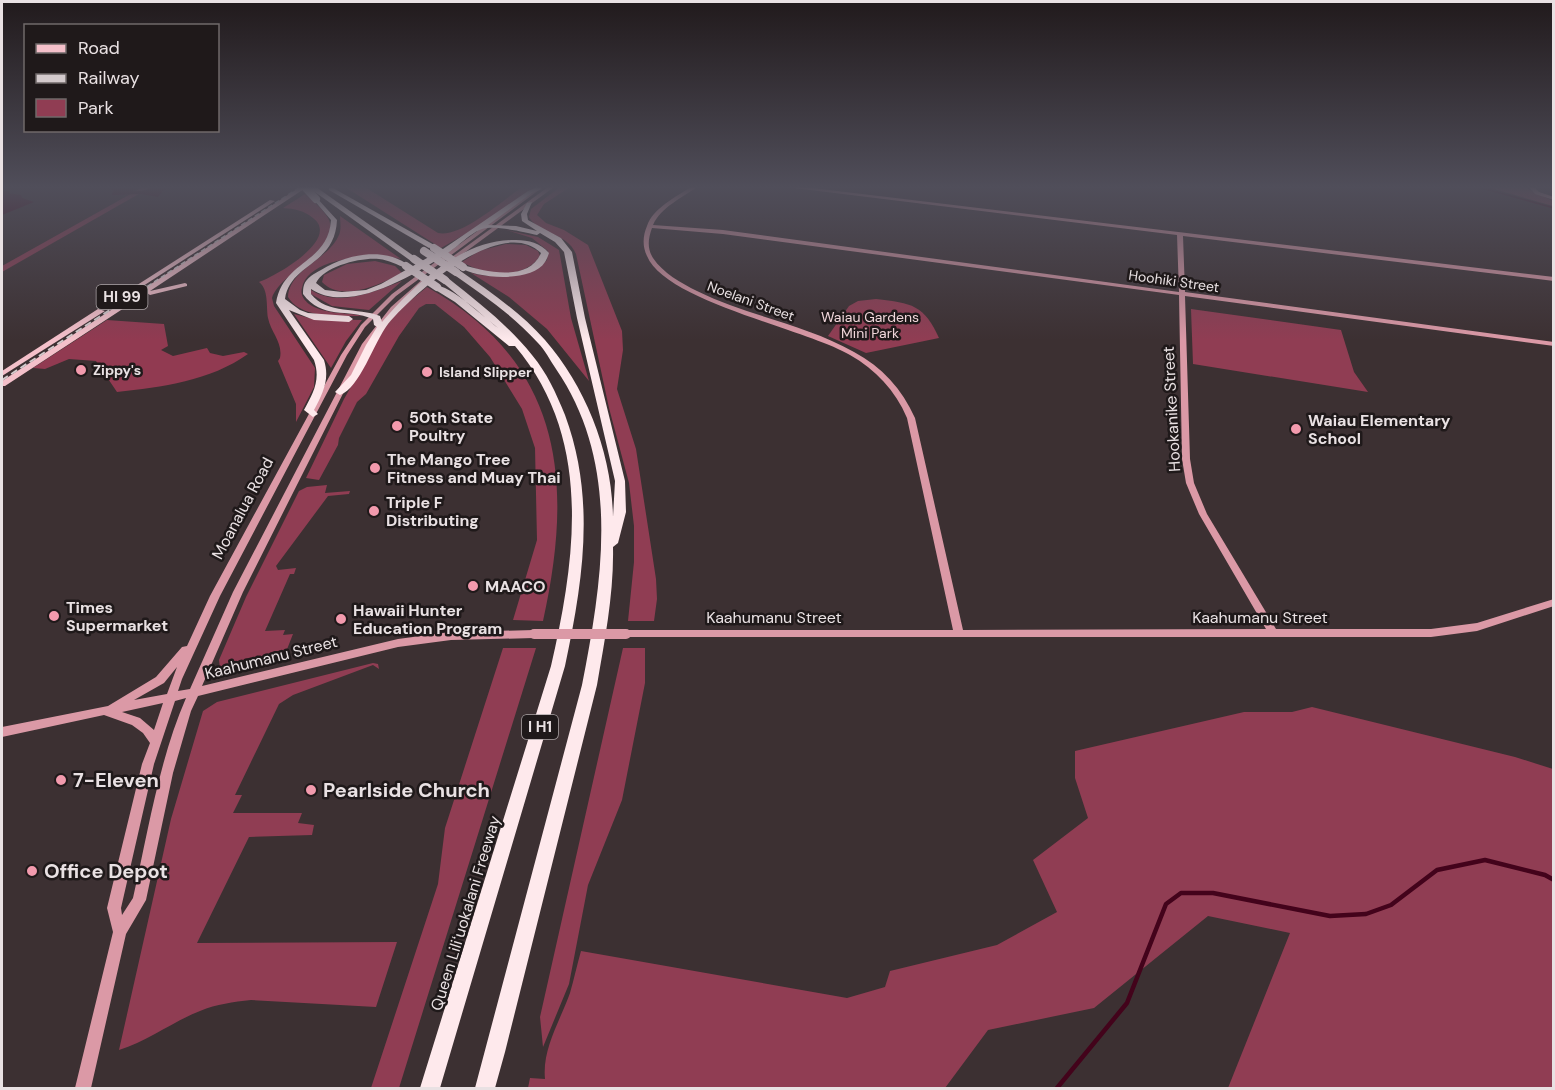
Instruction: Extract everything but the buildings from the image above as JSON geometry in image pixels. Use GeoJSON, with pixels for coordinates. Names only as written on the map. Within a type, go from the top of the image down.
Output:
{"type":"FeatureCollection","features":[{"type":"Feature","properties":{"kind":"highway"},"geometry":{"type":"LineString","coordinates":[[313,414],[309,410],[321,387],[322,369],[319,360],[280,303],[282,289],[320,254],[332,238]]}},
{"type":"Feature","properties":{"kind":"highway","name":"Queen Liliʻuokalani Freeway"},"geometry":{"type":"LineString","coordinates":[[382,238],[445,280],[507,330],[534,362],[558,408],[576,469],[579,512],[576,568],[571,601],[546,705],[430,1089]]}},
{"type":"Feature","properties":{"kind":"highway","name":"I H1"},"geometry":{"type":"LineString","coordinates":[[410,238],[459,269],[535,335],[566,374],[575,392],[593,432],[604,476],[608,559],[597,652],[485,1089]]}},
{"type":"Feature","properties":{"kind":"highway"},"geometry":{"type":"LineString","coordinates":[[314,277],[313,286],[322,292],[342,294],[368,292],[391,283],[464,238]]}},
{"type":"Feature","properties":{"kind":"highway"},"geometry":{"type":"LineString","coordinates":[[459,269],[484,274],[517,273],[540,263],[545,256],[544,250],[526,238]]}},
{"type":"Feature","properties":{"kind":"highway"},"geometry":{"type":"LineString","coordinates":[[553,238],[568,252],[581,318],[620,481],[620,512],[608,559]]}},
{"type":"Feature","properties":{"kind":"highway"},"geometry":{"type":"LineString","coordinates":[[340,392],[348,387],[374,338],[394,311],[420,287],[462,256],[483,247],[504,242],[528,243],[544,250]]}},
{"type":"Feature","properties":{"kind":"highway"},"geometry":{"type":"LineString","coordinates":[[446,250],[462,244]]}},
{"type":"Feature","properties":{"kind":"highway"},"geometry":{"type":"LineString","coordinates":[[378,325],[377,318],[372,316],[334,310],[315,303],[308,297],[306,290],[308,282],[336,263],[363,258],[388,258],[406,266],[458,300],[534,362]]}},
{"type":"Feature","properties":{"kind":"highway"},"geometry":{"type":"LineString","coordinates":[[282,289],[285,304],[306,315],[333,318],[372,316],[393,308]]}},
{"type":"Feature","properties":{"kind":"main road","name":"HI 99"},"geometry":{"type":"LineString","coordinates":[[2,374],[221,238]]}},
{"type":"Feature","properties":{"kind":"main road","name":"HI 99"},"geometry":{"type":"LineString","coordinates":[[2,384],[174,273],[223,238]]}},
{"type":"Feature","properties":{"kind":"main road"},"geometry":{"type":"LineString","coordinates":[[130,300],[157,290],[184,285],[175,281],[174,273]]}},
{"type":"Feature","properties":{"kind":"street","name":"Moanalua Road"},"geometry":{"type":"LineString","coordinates":[[120,933],[114,908],[141,789],[170,698],[194,640],[349,347],[372,316],[406,284],[470,238]]}},
{"type":"Feature","properties":{"kind":"street","name":"Moanalua Road"},"geometry":{"type":"LineString","coordinates":[[83,1089],[120,933],[139,900],[167,773],[194,693],[238,592],[365,344],[378,325],[393,308],[428,278],[483,238]]}},
{"type":"Feature","properties":{"kind":"street","name":"Noelani Street"},"geometry":{"type":"LineString","coordinates":[[646,238],[650,256],[657,266],[676,282],[701,296],[845,350],[880,373],[899,394],[913,424],[959,633]]}},
{"type":"Feature","properties":{"kind":"street","name":"Hoohiki Street"},"geometry":{"type":"LineString","coordinates":[[764,238],[1554,344]]}},
{"type":"Feature","properties":{"kind":"street","name":"Hookanike Street"},"geometry":{"type":"LineString","coordinates":[[1180,238],[1186,459],[1190,483],[1208,524],[1273,633]]}},
{"type":"Feature","properties":{"kind":"street"},"geometry":{"type":"LineString","coordinates":[[1220,238],[1554,279]]}},
{"type":"Feature","properties":{"kind":"street","name":"Kaahumanu Street"},"geometry":{"type":"LineString","coordinates":[[2,732],[194,693],[398,643],[461,635],[1454,631],[1488,624],[1554,602]]}},
{"type":"Feature","properties":{"kind":"street"},"geometry":{"type":"LineString","coordinates":[[106,711],[160,680],[194,640]]}},
{"type":"Feature","properties":{"kind":"street"},"geometry":{"type":"LineString","coordinates":[[106,711],[139,722],[149,730],[155,742]]}},
{"type":"Feature","properties":{"kind":"green space"},"geometry":{"type":"Polygon","coordinates":[[[52,238],[62,238],[2,272],[2,266],[52,238]]]}},
{"type":"Feature","properties":{"kind":"green space"},"geometry":{"type":"Polygon","coordinates":[[[318,238],[327,238],[309,260],[286,279],[272,298],[274,306],[315,368],[314,387],[296,422],[296,404],[278,361],[280,347],[268,318],[264,289],[259,282],[291,265],[313,246],[318,238]]]}},
{"type":"Feature","properties":{"kind":"green space"},"geometry":{"type":"Polygon","coordinates":[[[337,238],[371,238],[401,259],[376,256],[345,259],[317,269],[307,277],[302,288],[302,295],[309,304],[329,312],[362,316],[311,313],[294,304],[288,297],[290,288],[301,272],[333,245],[337,238]]]}},
{"type":"Feature","properties":{"kind":"green space"},"geometry":{"type":"Polygon","coordinates":[[[425,238],[459,238],[441,248],[425,238]]]}},
{"type":"Feature","properties":{"kind":"green space"},"geometry":{"type":"Polygon","coordinates":[[[532,238],[539,238],[559,250],[571,318],[589,381],[547,329],[509,297],[471,273],[511,276],[540,266],[547,260],[548,251],[532,238]]]}},
{"type":"Feature","properties":{"kind":"green space"},"geometry":{"type":"Polygon","coordinates":[[[561,238],[577,238],[588,245],[622,331],[623,350],[617,389],[636,449],[656,579],[657,599],[654,621],[628,621],[634,562],[634,526],[629,483],[609,408],[576,254],[561,238]]]}},
{"type":"Feature","properties":{"kind":"green space"},"geometry":{"type":"Polygon","coordinates":[[[506,244],[526,245],[538,251],[540,256],[524,269],[503,273],[481,270],[462,262],[479,251],[506,244]]]}},
{"type":"Feature","properties":{"kind":"green space"},"geometry":{"type":"Polygon","coordinates":[[[375,261],[395,266],[402,273],[362,290],[340,291],[322,282],[324,275],[347,264],[375,261]]]}},
{"type":"Feature","properties":{"kind":"green space"},"geometry":{"type":"Polygon","coordinates":[[[402,281],[369,310],[332,306],[311,294],[311,290],[333,298],[345,298],[402,281]]]}},
{"type":"Feature","properties":{"kind":"green space"},"geometry":{"type":"Polygon","coordinates":[[[427,287],[472,317],[507,352],[532,389],[548,430],[556,474],[557,520],[552,570],[543,621],[513,620],[537,540],[535,448],[522,409],[490,357],[464,327],[435,304],[426,304],[419,308],[399,336],[366,394],[357,402],[319,480],[306,478],[344,399],[385,327],[400,309],[427,287]]]}},
{"type":"Feature","properties":{"kind":"green space","name":"Waiau Gardens Mini Park"},"geometry":{"type":"Polygon","coordinates":[[[876,299],[908,304],[922,312],[939,338],[866,353],[828,336],[849,306],[858,301],[876,299]]]}},
{"type":"Feature","properties":{"kind":"green space"},"geometry":{"type":"Polygon","coordinates":[[[1191,309],[1341,330],[1354,372],[1368,392],[1193,364],[1191,309]]]}},
{"type":"Feature","properties":{"kind":"green space"},"geometry":{"type":"Polygon","coordinates":[[[294,314],[313,319],[362,320],[346,341],[331,368],[294,314]]]}},
{"type":"Feature","properties":{"kind":"green space"},"geometry":{"type":"Polygon","coordinates":[[[327,485],[325,493],[350,491],[349,494],[328,496],[276,566],[278,570],[296,568],[294,574],[290,574],[265,631],[285,630],[283,635],[293,634],[284,657],[231,670],[220,668],[219,660],[246,597],[299,491],[307,487],[327,485]]]}},
{"type":"Feature","properties":{"kind":"green space"},"geometry":{"type":"Polygon","coordinates":[[[503,648],[536,648],[399,1088],[371,1088],[438,884],[445,828],[503,648]]]}},
{"type":"Feature","properties":{"kind":"green space"},"geometry":{"type":"Polygon","coordinates":[[[623,648],[645,648],[645,683],[622,800],[588,885],[569,984],[543,1047],[540,1017],[623,648]]]}},
{"type":"Feature","properties":{"kind":"green space"},"geometry":{"type":"Polygon","coordinates":[[[373,663],[378,664],[379,669],[373,665],[293,695],[279,704],[235,795],[242,795],[233,813],[302,813],[298,823],[314,825],[312,835],[249,837],[197,943],[397,942],[376,1007],[251,1000],[231,1003],[200,1011],[140,1042],[119,1050],[171,819],[203,711],[217,702],[373,663]]]}},
{"type":"Feature","properties":{"kind":"green space"},"geometry":{"type":"Polygon","coordinates":[[[1312,707],[1515,757],[1553,769],[1553,1088],[1228,1088],[1290,933],[1208,916],[1094,1008],[988,1030],[945,1088],[528,1088],[530,1078],[545,1079],[549,1046],[570,993],[581,951],[847,998],[885,987],[890,971],[997,945],[1057,912],[1033,860],[1088,818],[1075,778],[1075,751],[1244,712],[1292,712],[1312,707]]]}},
{"type":"Feature","properties":{"kind":"shaded area"},"geometry":{"type":"Polygon","coordinates":[[[107,320],[164,324],[168,346],[161,350],[173,356],[207,348],[210,353],[223,356],[244,352],[248,354],[202,377],[151,388],[117,392],[96,361],[69,359],[45,369],[33,368],[107,320]]]}},
{"type":"Feature","properties":{"kind":"waterway"},"geometry":{"type":"LineString","coordinates":[[1057,1088],[1127,1003],[1166,904],[1181,893],[1213,893],[1330,916],[1366,914],[1391,905],[1437,870],[1485,860],[1545,875],[1554,880]]}},
{"type":"Feature","properties":{"kind":"railway"},"geometry":{"type":"LineString","coordinates":[[134,295],[222,238]]}},
{"type":"Feature","properties":{"kind":"railway"},"geometry":{"type":"LineString","coordinates":[[2,380],[136,293]]}},
{"type":"Feature","properties":{"kind":"place","name":"Zippy's"},"geometry":{"type":"Point","coordinates":[81,370]}},
{"type":"Feature","properties":{"kind":"place","name":"Island Slipper"},"geometry":{"type":"Point","coordinates":[427,372]}},
{"type":"Feature","properties":{"kind":"place","name":"50th State Poultry"},"geometry":{"type":"Point","coordinates":[397,426]}},
{"type":"Feature","properties":{"kind":"place","name":"Waiau Elementary School"},"geometry":{"type":"Point","coordinates":[1296,429]}},
{"type":"Feature","properties":{"kind":"place","name":"The Mango Tree Fitness and Muay Thai"},"geometry":{"type":"Point","coordinates":[375,468]}},
{"type":"Feature","properties":{"kind":"place","name":"Triple F Distributing"},"geometry":{"type":"Point","coordinates":[374,511]}},
{"type":"Feature","properties":{"kind":"place","name":"MAACO"},"geometry":{"type":"Point","coordinates":[473,586]}},
{"type":"Feature","properties":{"kind":"place","name":"Times Supermarket"},"geometry":{"type":"Point","coordinates":[54,616]}},
{"type":"Feature","properties":{"kind":"place","name":"Hawaii Hunter Education Program"},"geometry":{"type":"Point","coordinates":[341,619]}},
{"type":"Feature","properties":{"kind":"place","name":"7-Eleven"},"geometry":{"type":"Point","coordinates":[61,780]}},
{"type":"Feature","properties":{"kind":"place","name":"Pearlside Church"},"geometry":{"type":"Point","coordinates":[311,790]}},
{"type":"Feature","properties":{"kind":"place","name":"Office Depot"},"geometry":{"type":"Point","coordinates":[32,871]}}]}
